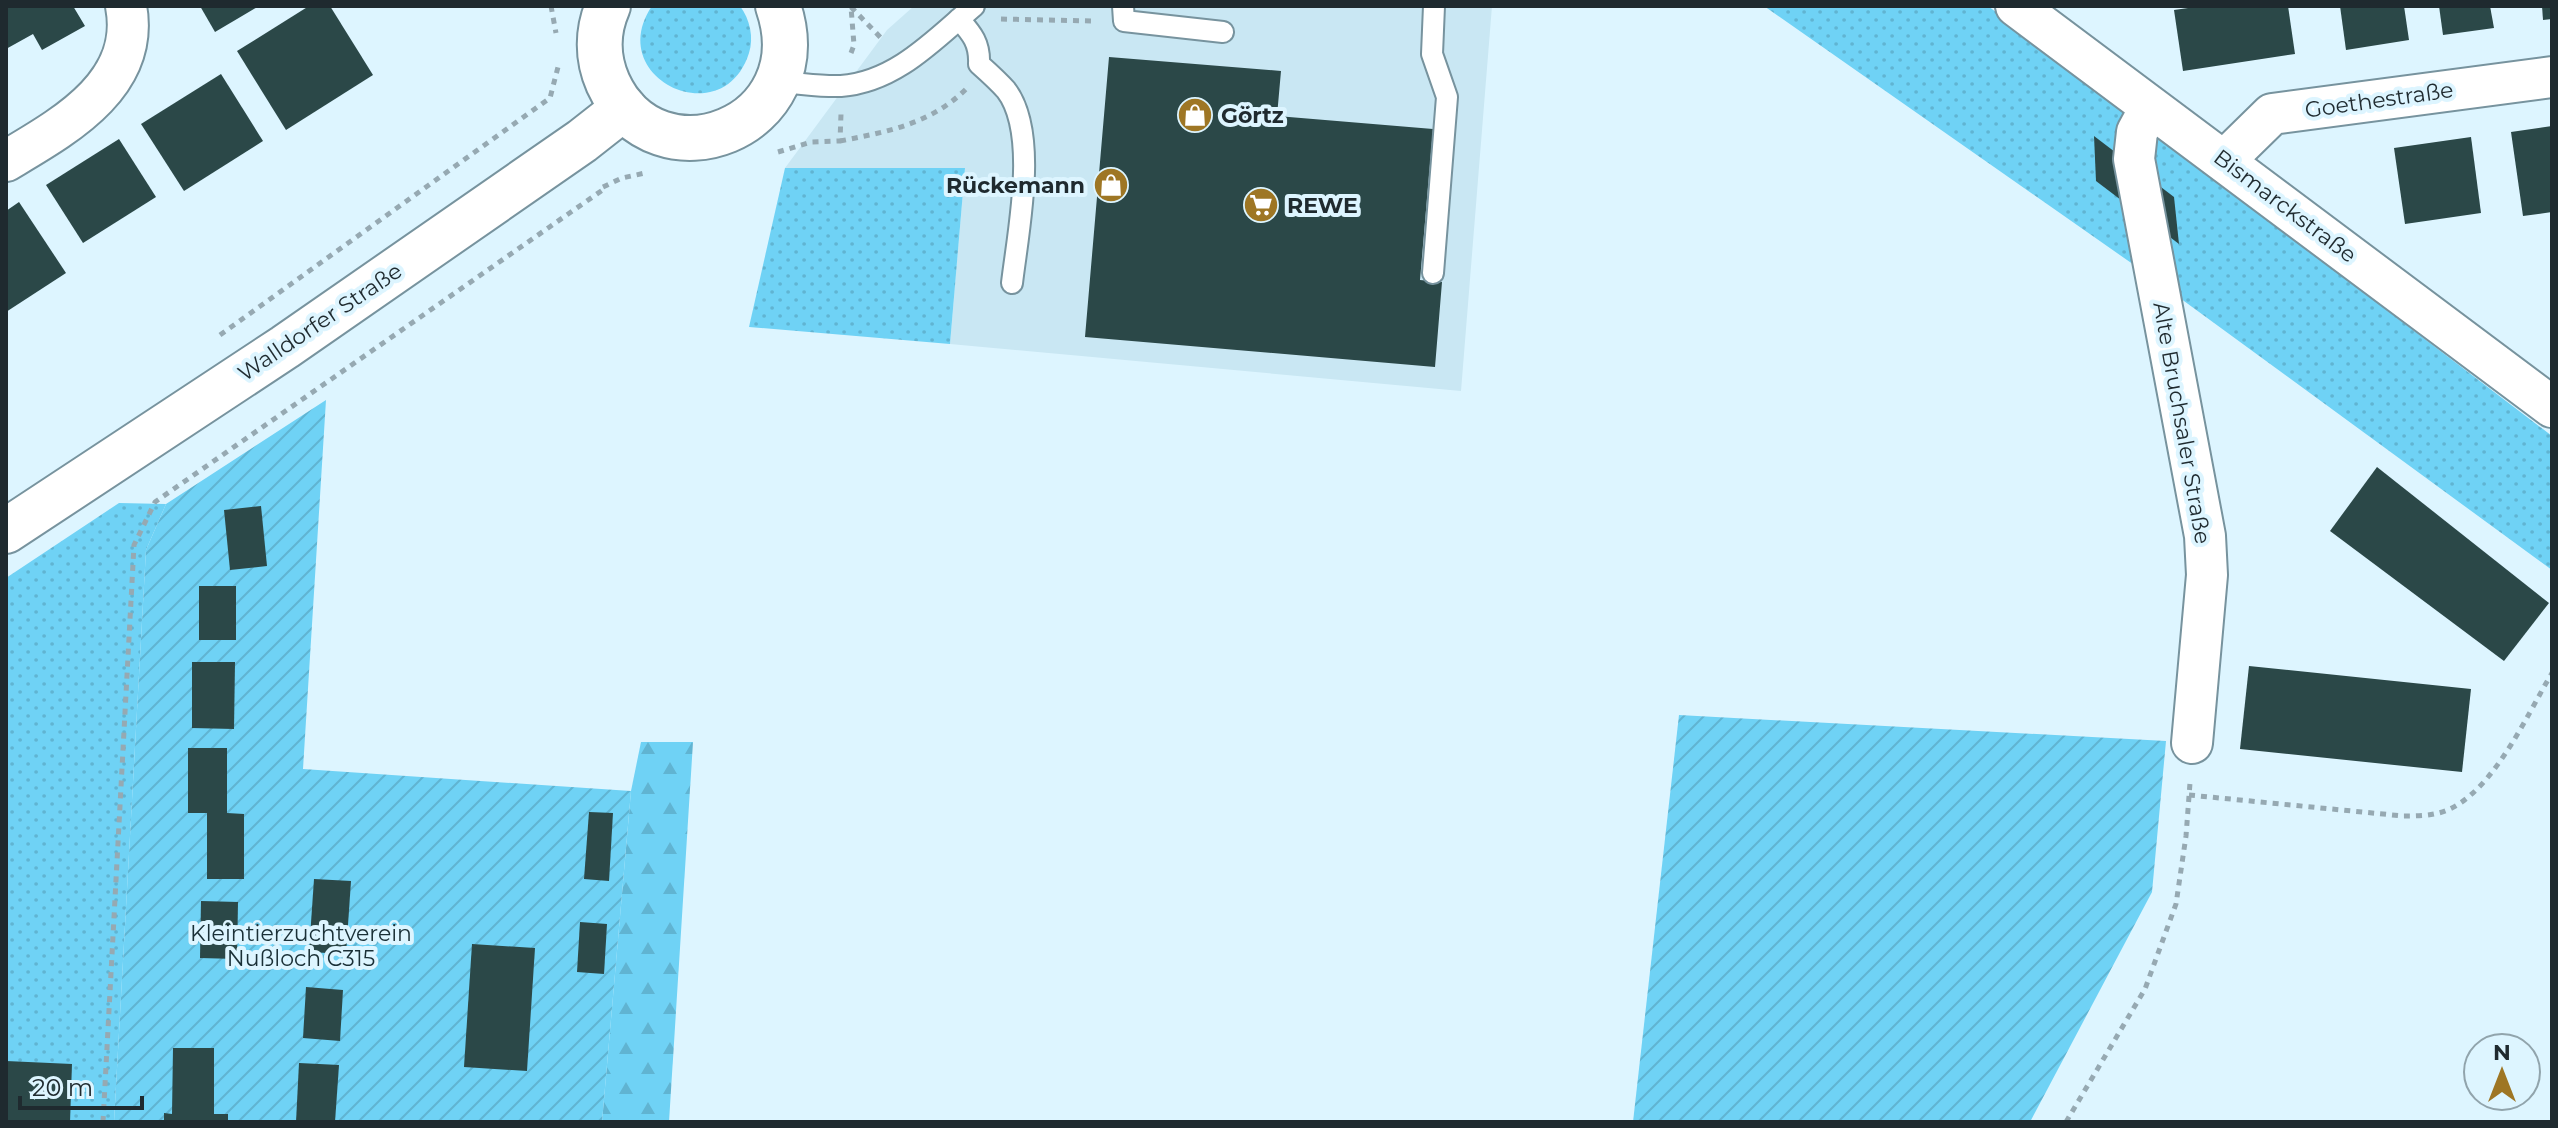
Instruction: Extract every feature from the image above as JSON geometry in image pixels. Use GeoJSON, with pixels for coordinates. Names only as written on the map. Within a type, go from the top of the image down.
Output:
{"type":"FeatureCollection","features":[{"type":"Feature","properties":{"kind":"street"},"geometry":{"type":"LineString","coordinates":[[6,161],[56,132],[94,101],[119,69],[129,23],[126,6]]}},
{"type":"Feature","properties":{"kind":"street"},"geometry":{"type":"LineString","coordinates":[[608,6],[600,36],[600,55],[612,92],[624,108],[654,129],[671,135],[708,136],[743,123],[769,98],[778,82],[786,43],[778,6]]}},
{"type":"Feature","properties":{"kind":"street","name":"Bismarckstraße"},"geometry":{"type":"LineString","coordinates":[[2039,13],[2150,108],[2225,160],[2552,407]]}},
{"type":"Feature","properties":{"kind":"street","name":"Goethestraße"},"geometry":{"type":"LineString","coordinates":[[2225,160],[2272,114],[2552,77]]}},
{"type":"Feature","properties":{"kind":"street","name":"Walldorfer Straße"},"geometry":{"type":"LineString","coordinates":[[8,530],[285,347],[582,141],[624,108]]}},
{"type":"Feature","properties":{"kind":"street","name":"Alte Bruchsaler Straße"},"geometry":{"type":"LineString","coordinates":[[2150,108],[2137,132],[2134,159],[2205,536],[2207,587],[2192,743]]}},
{"type":"Feature","properties":{"kind":"lane"},"geometry":{"type":"LineString","coordinates":[[1433,273],[1447,97],[1432,54],[1434,6]]}},
{"type":"Feature","properties":{"kind":"lane"},"geometry":{"type":"LineString","coordinates":[[778,82],[842,86],[876,79],[905,63],[966,12],[980,49],[979,64],[1007,91],[1018,115],[1025,160],[1012,283]]}},
{"type":"Feature","properties":{"kind":"lane"},"geometry":{"type":"LineString","coordinates":[[1123,14],[1223,32]]}},
{"type":"Feature","properties":{"kind":"path"},"geometry":{"type":"LineString","coordinates":[[850,6],[905,63]]}},
{"type":"Feature","properties":{"kind":"path"},"geometry":{"type":"LineString","coordinates":[[966,12],[1123,14]]}},
{"type":"Feature","properties":{"kind":"path"},"geometry":{"type":"LineString","coordinates":[[840,141],[927,119],[953,102],[974,81],[979,64]]}},
{"type":"Feature","properties":{"kind":"path"},"geometry":{"type":"LineString","coordinates":[[216,338],[550,98]]}},
{"type":"Feature","properties":{"kind":"path"},"geometry":{"type":"LineString","coordinates":[[103,1122],[134,545],[155,502],[604,189]]}},
{"type":"Feature","properties":{"kind":"path"},"geometry":{"type":"LineString","coordinates":[[2189,795],[2403,816],[2437,814],[2467,800],[2489,778],[2552,673]]}},
{"type":"Feature","properties":{"kind":"path"},"geometry":{"type":"LineString","coordinates":[[2066,1122],[2145,989],[2176,904],[2186,836],[2192,743]]}},
{"type":"Feature","properties":{"kind":"shaded area"},"geometry":{"type":"Polygon","coordinates":[[[914,6],[1492,6],[1461,391],[950,344],[965,168],[785,168],[887,30],[914,6]]]}},
{"type":"Feature","properties":{"kind":"green space"},"geometry":{"type":"Polygon","coordinates":[[[652,6],[740,6],[749,23],[751,41],[749,53],[735,77],[716,90],[694,93],[672,87],[654,74],[643,55],[641,32],[652,6]]]}},
{"type":"Feature","properties":{"kind":"green space"},"geometry":{"type":"Polygon","coordinates":[[[1764,6],[1988,6],[2552,436],[2552,570],[2147,274],[1764,6]]]}},
{"type":"Feature","properties":{"kind":"green space"},"geometry":{"type":"Polygon","coordinates":[[[785,168],[965,168],[950,344],[749,327],[785,168]]]}},
{"type":"Feature","properties":{"kind":"green space","name":"Kleintierzuchtverein Nußloch C315"},"geometry":{"type":"Polygon","coordinates":[[[326,400],[303,769],[631,791],[602,1122],[114,1122],[146,550],[166,504],[326,400]]]}},
{"type":"Feature","properties":{"kind":"green space"},"geometry":{"type":"Polygon","coordinates":[[[119,503],[166,504],[146,550],[114,1122],[6,1122],[6,578],[119,503]]]}},
{"type":"Feature","properties":{"kind":"green space"},"geometry":{"type":"Polygon","coordinates":[[[1679,715],[2166,741],[2152,892],[2030,1122],[1633,1122],[1679,715]]]}},
{"type":"Feature","properties":{"kind":"green space"},"geometry":{"type":"Polygon","coordinates":[[[641,742],[693,742],[669,1122],[602,1122],[631,791],[641,742]]]}},
{"type":"Feature","properties":{"kind":"building"},"geometry":{"type":"Polygon","coordinates":[[[6,6],[73,6],[85,26],[42,50],[33,34],[6,49],[6,6]]]}},
{"type":"Feature","properties":{"kind":"building"},"geometry":{"type":"Polygon","coordinates":[[[200,6],[259,6],[215,32],[200,6]]]}},
{"type":"Feature","properties":{"kind":"building"},"geometry":{"type":"Polygon","coordinates":[[[309,6],[330,6],[373,75],[286,130],[237,51],[309,6]]]}},
{"type":"Feature","properties":{"kind":"building"},"geometry":{"type":"Polygon","coordinates":[[[2202,6],[2288,6],[2295,54],[2183,71],[2174,10],[2202,6]]]}},
{"type":"Feature","properties":{"kind":"building"},"geometry":{"type":"Polygon","coordinates":[[[2340,6],[2404,6],[2409,40],[2346,50],[2340,6]]]}},
{"type":"Feature","properties":{"kind":"building"},"geometry":{"type":"Polygon","coordinates":[[[2439,6],[2490,6],[2494,28],[2443,35],[2439,6]]]}},
{"type":"Feature","properties":{"kind":"building"},"geometry":{"type":"Polygon","coordinates":[[[2542,6],[2552,6],[2552,19],[2543,20],[2542,6]]]}},
{"type":"Feature","properties":{"kind":"building","name":"REWE"},"geometry":{"type":"Polygon","coordinates":[[[1109,57],[1281,71],[1277,116],[1433,129],[1420,280],[1442,282],[1435,367],[1085,337],[1109,57]]]}},
{"type":"Feature","properties":{"kind":"building"},"geometry":{"type":"Polygon","coordinates":[[[221,74],[263,141],[184,191],[141,124],[221,74]]]}},
{"type":"Feature","properties":{"kind":"building"},"geometry":{"type":"Polygon","coordinates":[[[2552,126],[2552,212],[2523,216],[2511,132],[2552,126]]]}},
{"type":"Feature","properties":{"kind":"building"},"geometry":{"type":"Polygon","coordinates":[[[2094,136],[2174,197],[2179,244],[2096,181],[2094,136]]]}},
{"type":"Feature","properties":{"kind":"building"},"geometry":{"type":"Polygon","coordinates":[[[2471,137],[2481,213],[2405,224],[2394,148],[2471,137]]]}},
{"type":"Feature","properties":{"kind":"building"},"geometry":{"type":"Polygon","coordinates":[[[119,139],[156,197],[83,243],[46,185],[119,139]]]}},
{"type":"Feature","properties":{"kind":"building"},"geometry":{"type":"Polygon","coordinates":[[[19,202],[66,273],[6,312],[6,211],[19,202]]]}},
{"type":"Feature","properties":{"kind":"building"},"geometry":{"type":"Polygon","coordinates":[[[2377,467],[2549,603],[2504,661],[2330,531],[2377,467]]]}},
{"type":"Feature","properties":{"kind":"building"},"geometry":{"type":"Polygon","coordinates":[[[261,506],[267,566],[230,570],[224,510],[261,506]]]}},
{"type":"Feature","properties":{"kind":"building"},"geometry":{"type":"Polygon","coordinates":[[[199,586],[236,586],[236,640],[199,640],[199,586]]]}},
{"type":"Feature","properties":{"kind":"building"},"geometry":{"type":"Polygon","coordinates":[[[192,662],[235,662],[234,729],[192,728],[192,662]]]}},
{"type":"Feature","properties":{"kind":"building"},"geometry":{"type":"Polygon","coordinates":[[[2249,666],[2471,689],[2462,772],[2240,749],[2249,666]]]}},
{"type":"Feature","properties":{"kind":"building"},"geometry":{"type":"Polygon","coordinates":[[[188,748],[227,748],[227,813],[244,814],[244,879],[207,879],[207,813],[188,813],[188,748]]]}},
{"type":"Feature","properties":{"kind":"building"},"geometry":{"type":"Polygon","coordinates":[[[589,812],[613,813],[609,881],[584,879],[589,812]]]}},
{"type":"Feature","properties":{"kind":"building"},"geometry":{"type":"Polygon","coordinates":[[[314,879],[351,881],[346,954],[309,952],[314,879]]]}},
{"type":"Feature","properties":{"kind":"building"},"geometry":{"type":"Polygon","coordinates":[[[201,901],[238,902],[237,959],[200,958],[201,901]]]}},
{"type":"Feature","properties":{"kind":"building"},"geometry":{"type":"Polygon","coordinates":[[[580,922],[607,924],[604,974],[577,972],[580,922]]]}},
{"type":"Feature","properties":{"kind":"building"},"geometry":{"type":"Polygon","coordinates":[[[472,944],[535,948],[527,1071],[464,1067],[472,944]]]}},
{"type":"Feature","properties":{"kind":"building"},"geometry":{"type":"Polygon","coordinates":[[[306,987],[343,990],[340,1041],[303,1038],[306,987]]]}},
{"type":"Feature","properties":{"kind":"building"},"geometry":{"type":"Polygon","coordinates":[[[173,1048],[214,1048],[214,1114],[228,1114],[228,1122],[164,1122],[164,1113],[172,1114],[173,1048]]]}},
{"type":"Feature","properties":{"kind":"building"},"geometry":{"type":"Polygon","coordinates":[[[6,1061],[72,1064],[70,1122],[6,1122],[6,1061]]]}},
{"type":"Feature","properties":{"kind":"building"},"geometry":{"type":"Polygon","coordinates":[[[299,1063],[339,1065],[335,1122],[296,1122],[299,1063]]]}},
{"type":"Feature","properties":{"kind":"place","name":"Görtz"},"geometry":{"type":"Point","coordinates":[1195,115]}},
{"type":"Feature","properties":{"kind":"place","name":"Rückemann"},"geometry":{"type":"Point","coordinates":[1111,185]}},
{"type":"Feature","properties":{"kind":"place","name":"REWE"},"geometry":{"type":"Point","coordinates":[1261,205]}}]}
